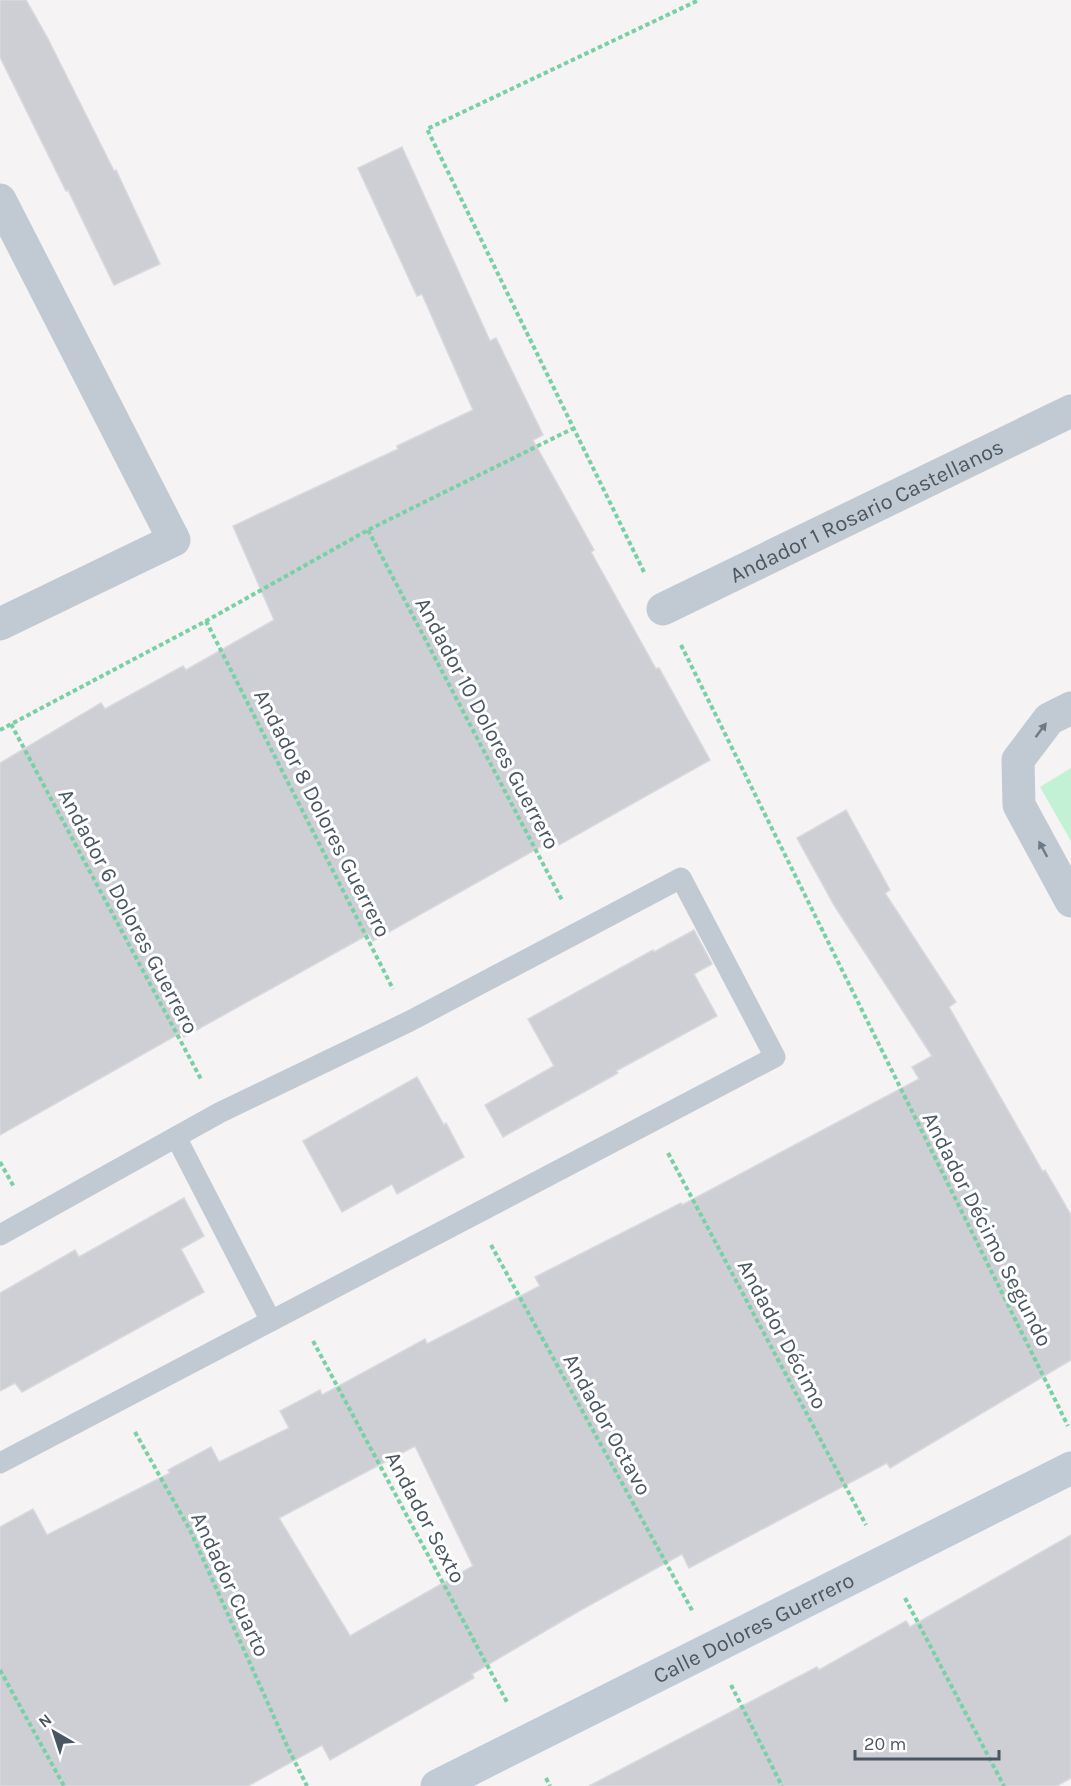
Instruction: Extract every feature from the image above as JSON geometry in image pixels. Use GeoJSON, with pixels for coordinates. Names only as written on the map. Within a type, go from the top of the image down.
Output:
{"type":"FeatureCollection","features":[{"type":"Feature","properties":{"kind":"street"},"geometry":{"type":"LineString","coordinates":[[0,200],[174,540],[0,624]]}},
{"type":"Feature","properties":{"kind":"street","name":"Andador 1 Rosario Castellanos"},"geometry":{"type":"LineString","coordinates":[[663,609],[1071,411]]}},
{"type":"Feature","properties":{"kind":"street"},"geometry":{"type":"LineString","coordinates":[[1071,708],[1049,719],[1018,760],[1019,805],[1071,901]]}},
{"type":"Feature","properties":{"kind":"street","name":"Calle Dolores Guerrero"},"geometry":{"type":"LineString","coordinates":[[437,1786],[1071,1468]]}},
{"type":"Feature","properties":{"kind":"lane"},"geometry":{"type":"LineString","coordinates":[[0,1235],[219,1113],[410,1021],[681,878],[775,1057],[0,1463]]}},
{"type":"Feature","properties":{"kind":"lane"},"geometry":{"type":"LineString","coordinates":[[176,1137],[271,1322]]}},
{"type":"Feature","properties":{"kind":"path"},"geometry":{"type":"LineString","coordinates":[[427,129],[699,0]]}},
{"type":"Feature","properties":{"kind":"path"},"geometry":{"type":"LineString","coordinates":[[0,730],[206,621],[369,530],[572,429]]}},
{"type":"Feature","properties":{"kind":"path","name":"Andador 10 Dolores Guerrero"},"geometry":{"type":"LineString","coordinates":[[369,530],[578,931]]}},
{"type":"Feature","properties":{"kind":"path","name":"Andador 8 Dolores Guerrero"},"geometry":{"type":"LineString","coordinates":[[206,621],[410,1021]]}},
{"type":"Feature","properties":{"kind":"path","name":"Andador 6 Dolores Guerrero"},"geometry":{"type":"LineString","coordinates":[[11,724],[219,1113]]}},
{"type":"Feature","properties":{"kind":"path","name":"Andador Décimo Segundo"},"geometry":{"type":"LineString","coordinates":[[875,1040],[1071,1432]]}},
{"type":"Feature","properties":{"kind":"path","name":"Andador Décimo"},"geometry":{"type":"LineString","coordinates":[[651,1122],[1004,1786]]}},
{"type":"Feature","properties":{"kind":"path","name":"Andador Octavo"},"geometry":{"type":"LineString","coordinates":[[474,1215],[713,1649],[783,1786]]}},
{"type":"Feature","properties":{"kind":"path","name":"Andador Sexto"},"geometry":{"type":"LineString","coordinates":[[296,1308],[528,1742]]}},
{"type":"Feature","properties":{"kind":"path","name":"Andador Cuarto"},"geometry":{"type":"LineString","coordinates":[[118,1400],[153,1467],[190,1530],[278,1727],[307,1786]]}},
{"type":"Feature","properties":{"kind":"path"},"geometry":{"type":"LineString","coordinates":[[0,1670],[64,1786]]}},
{"type":"Feature","properties":{"kind":"green space"},"geometry":{"type":"Polygon","coordinates":[[[1071,768],[1071,841],[1040,787],[1071,768]]]}},
{"type":"Feature","properties":{"kind":"building"},"geometry":{"type":"Polygon","coordinates":[[[0,0],[26,0],[114,171],[116,170],[160,264],[114,285],[0,57],[0,0]]]}},
{"type":"Feature","properties":{"kind":"building"},"geometry":{"type":"Polygon","coordinates":[[[402,147],[490,341],[496,338],[543,435],[533,440],[594,550],[591,552],[710,760],[559,845],[556,838],[373,941],[369,934],[184,1037],[182,1032],[0,1135],[0,763],[101,703],[105,709],[183,666],[186,670],[274,620],[233,526],[398,449],[397,446],[473,410],[422,294],[417,296],[358,168],[402,147]]]}},
{"type":"Feature","properties":{"kind":"building"},"geometry":{"type":"Polygon","coordinates":[[[846,810],[890,890],[885,893],[956,1002],[949,1007],[1043,1172],[1045,1170],[1071,1215],[1071,1360],[890,1468],[887,1463],[689,1568],[682,1554],[579,1611],[472,1674],[474,1678],[330,1760],[322,1745],[248,1786],[0,1786],[0,1527],[33,1509],[47,1535],[170,1473],[168,1470],[211,1447],[219,1462],[289,1428],[280,1411],[320,1390],[322,1395],[425,1339],[427,1344],[540,1286],[535,1277],[681,1203],[682,1205],[919,1079],[912,1067],[932,1056],[834,905],[797,838],[846,810]],[[415,1446],[279,1518],[350,1636],[473,1566],[415,1446]]]}},
{"type":"Feature","properties":{"kind":"building"},"geometry":{"type":"Polygon","coordinates":[[[694,930],[712,964],[694,974],[717,1016],[616,1071],[618,1073],[503,1137],[485,1105],[554,1066],[528,1019],[694,930]]]}},
{"type":"Feature","properties":{"kind":"building"},"geometry":{"type":"Polygon","coordinates":[[[417,1077],[464,1157],[397,1194],[392,1184],[342,1212],[303,1141],[417,1077]]]}},
{"type":"Feature","properties":{"kind":"building"},"geometry":{"type":"Polygon","coordinates":[[[184,1198],[204,1236],[181,1249],[204,1292],[22,1392],[15,1383],[0,1391],[0,1293],[75,1250],[79,1257],[184,1198]]]}},
{"type":"Feature","properties":{"kind":"building"},"geometry":{"type":"Polygon","coordinates":[[[1071,1535],[1071,1778],[1057,1786],[589,1786],[817,1667],[819,1670],[906,1621],[910,1627],[1071,1535]]]}}]}
